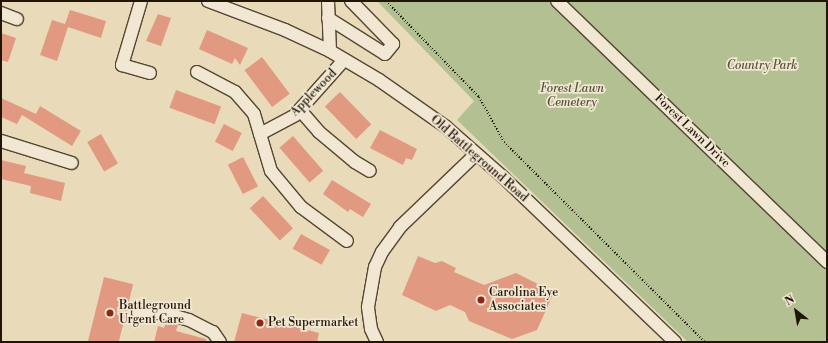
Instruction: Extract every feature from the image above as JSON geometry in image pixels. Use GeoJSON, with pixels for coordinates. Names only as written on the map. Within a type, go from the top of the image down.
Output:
{"type":"FeatureCollection","features":[{"type":"Feature","properties":{"kind":"street"},"geometry":{"type":"LineString","coordinates":[[141,1],[122,65],[150,73]]}},
{"type":"Feature","properties":{"kind":"street","name":"Old Battleground Road"},"geometry":{"type":"LineString","coordinates":[[208,1],[242,7],[330,51],[379,80],[434,119],[476,154],[675,342]]}},
{"type":"Feature","properties":{"kind":"street"},"geometry":{"type":"LineString","coordinates":[[328,1],[330,51]]}},
{"type":"Feature","properties":{"kind":"street"},"geometry":{"type":"LineString","coordinates":[[328,18],[385,54],[393,44],[351,1]]}},
{"type":"Feature","properties":{"kind":"street","name":"Forest Lawn Drive"},"geometry":{"type":"LineString","coordinates":[[557,1],[827,262]]}},
{"type":"Feature","properties":{"kind":"street"},"geometry":{"type":"LineString","coordinates":[[1,13],[18,19]]}},
{"type":"Feature","properties":{"kind":"street","name":"Applewood"},"geometry":{"type":"LineString","coordinates":[[260,134],[300,110],[344,60]]}},
{"type":"Feature","properties":{"kind":"street"},"geometry":{"type":"LineString","coordinates":[[197,72],[235,92],[254,114],[271,171],[301,207],[347,241]]}},
{"type":"Feature","properties":{"kind":"street"},"geometry":{"type":"LineString","coordinates":[[300,110],[319,132],[355,162],[370,171]]}},
{"type":"Feature","properties":{"kind":"street"},"geometry":{"type":"LineString","coordinates":[[1,141],[72,163]]}},
{"type":"Feature","properties":{"kind":"street"},"geometry":{"type":"LineString","coordinates":[[377,342],[371,329],[368,307],[375,266],[382,252],[400,227],[476,154]]}},
{"type":"Feature","properties":{"kind":"street"},"geometry":{"type":"LineString","coordinates":[[138,313],[149,315],[161,312],[189,320],[213,332],[220,342]]}},
{"type":"Feature","properties":{"kind":"path"},"geometry":{"type":"LineString","coordinates":[[386,1],[479,97],[504,142],[705,342]]}},
{"type":"Feature","properties":{"kind":"green space","name":"Forest Lawn Cemetery"},"geometry":{"type":"Polygon","coordinates":[[[377,1],[827,1],[827,342],[688,342],[457,120],[474,101],[377,1]]]}},
{"type":"Feature","properties":{"kind":"building"},"geometry":{"type":"Polygon","coordinates":[[[70,10],[106,21],[101,38],[68,27],[57,61],[40,55],[52,20],[65,24],[70,10]]]}},
{"type":"Feature","properties":{"kind":"building"},"geometry":{"type":"Polygon","coordinates":[[[158,14],[171,18],[161,46],[146,41],[158,14]]]}},
{"type":"Feature","properties":{"kind":"building"},"geometry":{"type":"Polygon","coordinates":[[[207,30],[248,48],[240,65],[235,58],[232,64],[199,49],[207,30]]]}},
{"type":"Feature","properties":{"kind":"building"},"geometry":{"type":"Polygon","coordinates":[[[1,33],[16,38],[8,62],[1,60],[1,33]]]}},
{"type":"Feature","properties":{"kind":"building"},"geometry":{"type":"Polygon","coordinates":[[[262,57],[290,94],[272,107],[244,70],[262,57]]]}},
{"type":"Feature","properties":{"kind":"building"},"geometry":{"type":"Polygon","coordinates":[[[176,90],[221,106],[215,124],[170,108],[176,90]]]}},
{"type":"Feature","properties":{"kind":"building"},"geometry":{"type":"Polygon","coordinates":[[[340,92],[371,124],[356,139],[325,107],[340,92]]]}},
{"type":"Feature","properties":{"kind":"building"},"geometry":{"type":"Polygon","coordinates":[[[1,98],[36,114],[40,106],[81,131],[72,146],[22,115],[17,124],[1,117],[1,98]]]}},
{"type":"Feature","properties":{"kind":"building"},"geometry":{"type":"Polygon","coordinates":[[[224,124],[242,133],[233,151],[215,142],[224,124]]]}},
{"type":"Feature","properties":{"kind":"building"},"geometry":{"type":"Polygon","coordinates":[[[380,130],[417,149],[412,160],[406,158],[403,165],[370,148],[380,130]]]}},
{"type":"Feature","properties":{"kind":"building"},"geometry":{"type":"Polygon","coordinates":[[[101,134],[118,163],[104,171],[87,142],[101,134]]]}},
{"type":"Feature","properties":{"kind":"building"},"geometry":{"type":"Polygon","coordinates":[[[293,136],[323,171],[310,183],[279,148],[293,136]]]}},
{"type":"Feature","properties":{"kind":"building"},"geometry":{"type":"Polygon","coordinates":[[[243,157],[258,186],[243,194],[228,165],[243,157]]]}},
{"type":"Feature","properties":{"kind":"building"},"geometry":{"type":"Polygon","coordinates":[[[1,160],[26,166],[24,173],[65,183],[61,201],[30,193],[31,186],[1,179],[1,160]]]}},
{"type":"Feature","properties":{"kind":"building"},"geometry":{"type":"Polygon","coordinates":[[[332,180],[371,204],[363,217],[350,209],[348,212],[323,194],[332,180]]]}},
{"type":"Feature","properties":{"kind":"building"},"geometry":{"type":"Polygon","coordinates":[[[263,196],[293,228],[280,240],[250,208],[263,196]]]}},
{"type":"Feature","properties":{"kind":"building"},"geometry":{"type":"Polygon","coordinates":[[[301,234],[330,250],[322,265],[293,249],[301,234]]]}},
{"type":"Feature","properties":{"kind":"building","name":"Carolina Eye Associates"},"geometry":{"type":"Polygon","coordinates":[[[418,256],[435,263],[442,261],[456,268],[454,272],[484,285],[516,273],[554,292],[537,330],[512,339],[469,321],[465,312],[450,305],[436,311],[402,295],[418,256]]]}},
{"type":"Feature","properties":{"kind":"building","name":"Battleground Urgent Care"},"geometry":{"type":"Polygon","coordinates":[[[104,277],[133,284],[119,342],[88,342],[104,277]]]}},
{"type":"Feature","properties":{"kind":"building","name":"Pet Supermarket"},"geometry":{"type":"Polygon","coordinates":[[[242,313],[319,333],[317,342],[234,342],[242,313]]]}},
{"type":"Feature","properties":{"kind":"building"},"geometry":{"type":"Polygon","coordinates":[[[166,321],[178,325],[176,331],[206,339],[206,342],[154,342],[158,326],[164,328],[166,321]]]}},
{"type":"Feature","properties":{"kind":"place","name":"Carolina Eye Associates"},"geometry":{"type":"Point","coordinates":[481,300]}},
{"type":"Feature","properties":{"kind":"place","name":"Battleground Urgent Care"},"geometry":{"type":"Point","coordinates":[110,313]}},
{"type":"Feature","properties":{"kind":"place","name":"Pet Supermarket"},"geometry":{"type":"Point","coordinates":[260,323]}},
{"type":"Feature","properties":{"kind":"park label","name":"Country Park"},"geometry":{"type":"Point","coordinates":[762,66]}}]}
